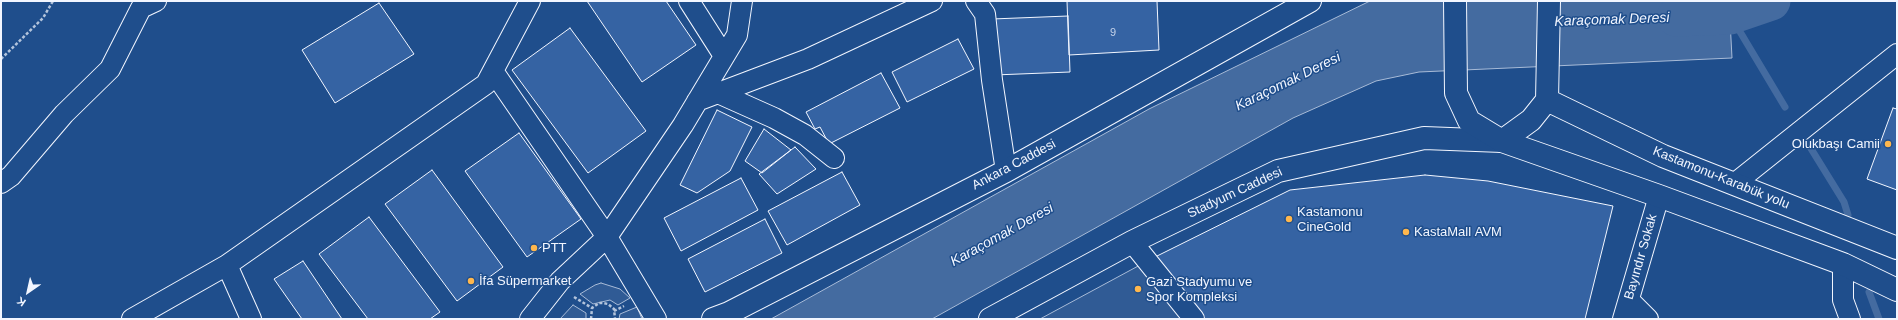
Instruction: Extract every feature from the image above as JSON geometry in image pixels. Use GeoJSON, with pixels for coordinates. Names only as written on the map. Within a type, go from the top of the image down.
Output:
{"type":"FeatureCollection","features":[{"type":"Feature","properties":{"kind":"main road","name":"Ankara Caddesi"},"geometry":{"type":"LineString","coordinates":[[713,319],[729,313],[1006,170],[1310,1]]}},
{"type":"Feature","properties":{"kind":"main road"},"geometry":{"type":"LineString","coordinates":[[1455,1],[1456,93],[1469,121],[1502,141],[1659,196],[1843,264],[1897,290]]}},
{"type":"Feature","properties":{"kind":"main road"},"geometry":{"type":"LineString","coordinates":[[1502,141],[1531,120],[1548,100],[1549,1]]}},
{"type":"Feature","properties":{"kind":"main road","name":"Kastamonu-Karabük yolu"},"geometry":{"type":"LineString","coordinates":[[1548,100],[1663,156],[1897,248]]}},
{"type":"Feature","properties":{"kind":"main road","name":"Stadyum Caddesi"},"geometry":{"type":"LineString","coordinates":[[990,319],[1132,242],[1278,172],[1424,138],[1502,141]]}},
{"type":"Feature","properties":{"kind":"street"},"geometry":{"type":"LineString","coordinates":[[1,183],[11,176],[64,114],[110,69],[141,8],[156,1]]}},
{"type":"Feature","properties":{"kind":"street"},"geometry":{"type":"LineString","coordinates":[[132,319],[227,265],[486,84],[530,1]]}},
{"type":"Feature","properties":{"kind":"street"},"geometry":{"type":"LineString","coordinates":[[689,1],[724,56]]}},
{"type":"Feature","properties":{"kind":"street"},"geometry":{"type":"LineString","coordinates":[[530,319],[560,281],[607,237],[697,101],[738,35],[742,1]]}},
{"type":"Feature","properties":{"kind":"street"},"geometry":{"type":"LineString","coordinates":[[697,101],[808,59],[932,1]]}},
{"type":"Feature","properties":{"kind":"street"},"geometry":{"type":"LineString","coordinates":[[976,1],[985,14],[992,80],[1006,170]]}},
{"type":"Feature","properties":{"kind":"street"},"geometry":{"type":"LineString","coordinates":[[1734,184],[1897,54]]}},
{"type":"Feature","properties":{"kind":"street"},"geometry":{"type":"LineString","coordinates":[[493,71],[607,237],[656,319]]}},
{"type":"Feature","properties":{"kind":"street"},"geometry":{"type":"LineString","coordinates":[[718,93],[774,118],[805,135],[834,158]]}},
{"type":"Feature","properties":{"kind":"street","name":"Bayındır Sokak"},"geometry":{"type":"LineString","coordinates":[[1623,319],[1659,196]]}},
{"type":"Feature","properties":{"kind":"street"},"geometry":{"type":"LineString","coordinates":[[1132,242],[1194,319]]}},
{"type":"Feature","properties":{"kind":"street"},"geometry":{"type":"LineString","coordinates":[[1843,264],[1843,300],[1850,319]]}},
{"type":"Feature","properties":{"kind":"street"},"geometry":{"type":"LineString","coordinates":[[227,265],[251,319]]}},
{"type":"Feature","properties":{"kind":"street"},"geometry":{"type":"LineString","coordinates":[[1629,300],[1648,319]]}},
{"type":"Feature","properties":{"kind":"path"},"geometry":{"type":"LineString","coordinates":[[1,60],[43,18],[53,1]]}},
{"type":"Feature","properties":{"kind":"path"},"geometry":{"type":"LineString","coordinates":[[591,319],[592,308],[603,303],[608,304],[614,309],[615,319]]}},
{"type":"Feature","properties":{"kind":"shaded area","name":"Gazi Stadyumu ve Spor Kompleksi"},"geometry":{"type":"Polygon","coordinates":[[[1153,258],[1205,319],[1040,319],[1153,258]]]}},
{"type":"Feature","properties":{"kind":"shaded area"},"geometry":{"type":"Polygon","coordinates":[[[601,283],[620,289],[630,298],[618,305],[610,300],[593,304],[580,294],[601,283]]]}},
{"type":"Feature","properties":{"kind":"shaded area"},"geometry":{"type":"Polygon","coordinates":[[[573,305],[586,313],[586,319],[560,319],[573,305]]]}},
{"type":"Feature","properties":{"kind":"shaded area"},"geometry":{"type":"Polygon","coordinates":[[[637,307],[642,319],[619,319],[620,314],[637,307]]]}},
{"type":"Feature","properties":{"kind":"water"},"geometry":{"type":"Polygon","coordinates":[[[1370,1],[1729,1],[1732,58],[1419,72],[1376,81],[1293,118],[932,319],[771,319],[1149,109],[1370,1]]]}},
{"type":"Feature","properties":{"kind":"building"},"geometry":{"type":"Polygon","coordinates":[[[587,1],[666,1],[696,45],[642,82],[587,1]]]}},
{"type":"Feature","properties":{"kind":"building"},"geometry":{"type":"Polygon","coordinates":[[[1067,1],[1157,1],[1159,50],[1069,55],[1067,1]]]}},
{"type":"Feature","properties":{"kind":"building"},"geometry":{"type":"Polygon","coordinates":[[[379,3],[414,54],[335,103],[302,50],[379,3]]]}},
{"type":"Feature","properties":{"kind":"building"},"geometry":{"type":"Polygon","coordinates":[[[1068,16],[1070,72],[994,75],[992,19],[1068,16]]]}},
{"type":"Feature","properties":{"kind":"building"},"geometry":{"type":"Polygon","coordinates":[[[570,28],[646,131],[588,173],[512,70],[570,28]]]}},
{"type":"Feature","properties":{"kind":"building"},"geometry":{"type":"Polygon","coordinates":[[[958,39],[974,69],[907,102],[892,72],[958,39]]]}},
{"type":"Feature","properties":{"kind":"building"},"geometry":{"type":"Polygon","coordinates":[[[881,73],[900,108],[829,144],[820,127],[815,129],[806,112],[881,73]]]}},
{"type":"Feature","properties":{"kind":"building","name":"Olukbaşı Camii"},"geometry":{"type":"Polygon","coordinates":[[[1893,108],[1897,109],[1897,190],[1867,179],[1893,108]]]}},
{"type":"Feature","properties":{"kind":"building"},"geometry":{"type":"Polygon","coordinates":[[[717,110],[752,127],[730,171],[697,193],[680,185],[717,110]]]}},
{"type":"Feature","properties":{"kind":"building"},"geometry":{"type":"Polygon","coordinates":[[[764,129],[791,150],[762,173],[745,161],[764,129]]]}},
{"type":"Feature","properties":{"kind":"building"},"geometry":{"type":"Polygon","coordinates":[[[519,133],[581,219],[527,257],[465,171],[519,133]]]}},
{"type":"Feature","properties":{"kind":"building"},"geometry":{"type":"Polygon","coordinates":[[[795,147],[816,169],[777,194],[759,174],[795,147]]]}},
{"type":"Feature","properties":{"kind":"building"},"geometry":{"type":"Polygon","coordinates":[[[432,170],[503,267],[457,301],[385,204],[432,170]]]}},
{"type":"Feature","properties":{"kind":"building"},"geometry":{"type":"Polygon","coordinates":[[[842,172],[860,205],[787,245],[768,211],[842,172]]]}},
{"type":"Feature","properties":{"kind":"building","name":"KastaMall AVM"},"geometry":{"type":"Polygon","coordinates":[[[1425,175],[1488,181],[1613,206],[1585,319],[1205,319],[1153,258],[1290,190],[1425,175]]]}},
{"type":"Feature","properties":{"kind":"building"},"geometry":{"type":"Polygon","coordinates":[[[741,178],[758,210],[681,251],[664,218],[741,178]]]}},
{"type":"Feature","properties":{"kind":"building"},"geometry":{"type":"Polygon","coordinates":[[[369,217],[440,312],[430,319],[368,319],[319,254],[369,217]]]}},
{"type":"Feature","properties":{"kind":"building"},"geometry":{"type":"Polygon","coordinates":[[[765,219],[782,253],[705,292],[688,259],[765,219]]]}},
{"type":"Feature","properties":{"kind":"building"},"geometry":{"type":"Polygon","coordinates":[[[303,261],[342,319],[302,319],[274,279],[303,261]]]}},
{"type":"Feature","properties":{"kind":"waterway","name":"Karaçomak Deresi"},"geometry":{"type":"LineString","coordinates":[[1676,17],[1730,15],[1771,1]]}},
{"type":"Feature","properties":{"kind":"waterway"},"geometry":{"type":"LineString","coordinates":[[1730,15],[1785,107]]}},
{"type":"Feature","properties":{"kind":"waterway"},"geometry":{"type":"LineString","coordinates":[[1810,147],[1844,202],[1848,215]]}},
{"type":"Feature","properties":{"kind":"waterway"},"geometry":{"type":"LineString","coordinates":[[1869,292],[1879,319]]}},
{"type":"Feature","properties":{"kind":"place","name":"Olukbaşı Camii"},"geometry":{"type":"Point","coordinates":[1888,144]}},
{"type":"Feature","properties":{"kind":"place","name":"Kastamonu CineGold"},"geometry":{"type":"Point","coordinates":[1289,219]}},
{"type":"Feature","properties":{"kind":"place","name":"KastaMall AVM"},"geometry":{"type":"Point","coordinates":[1406,232]}},
{"type":"Feature","properties":{"kind":"place","name":"PTT"},"geometry":{"type":"Point","coordinates":[534,248]}},
{"type":"Feature","properties":{"kind":"place","name":"İfa Süpermarket"},"geometry":{"type":"Point","coordinates":[471,281]}},
{"type":"Feature","properties":{"kind":"place","name":"Gazi Stadyumu ve Spor Kompleksi"},"geometry":{"type":"Point","coordinates":[1138,289]}}]}
